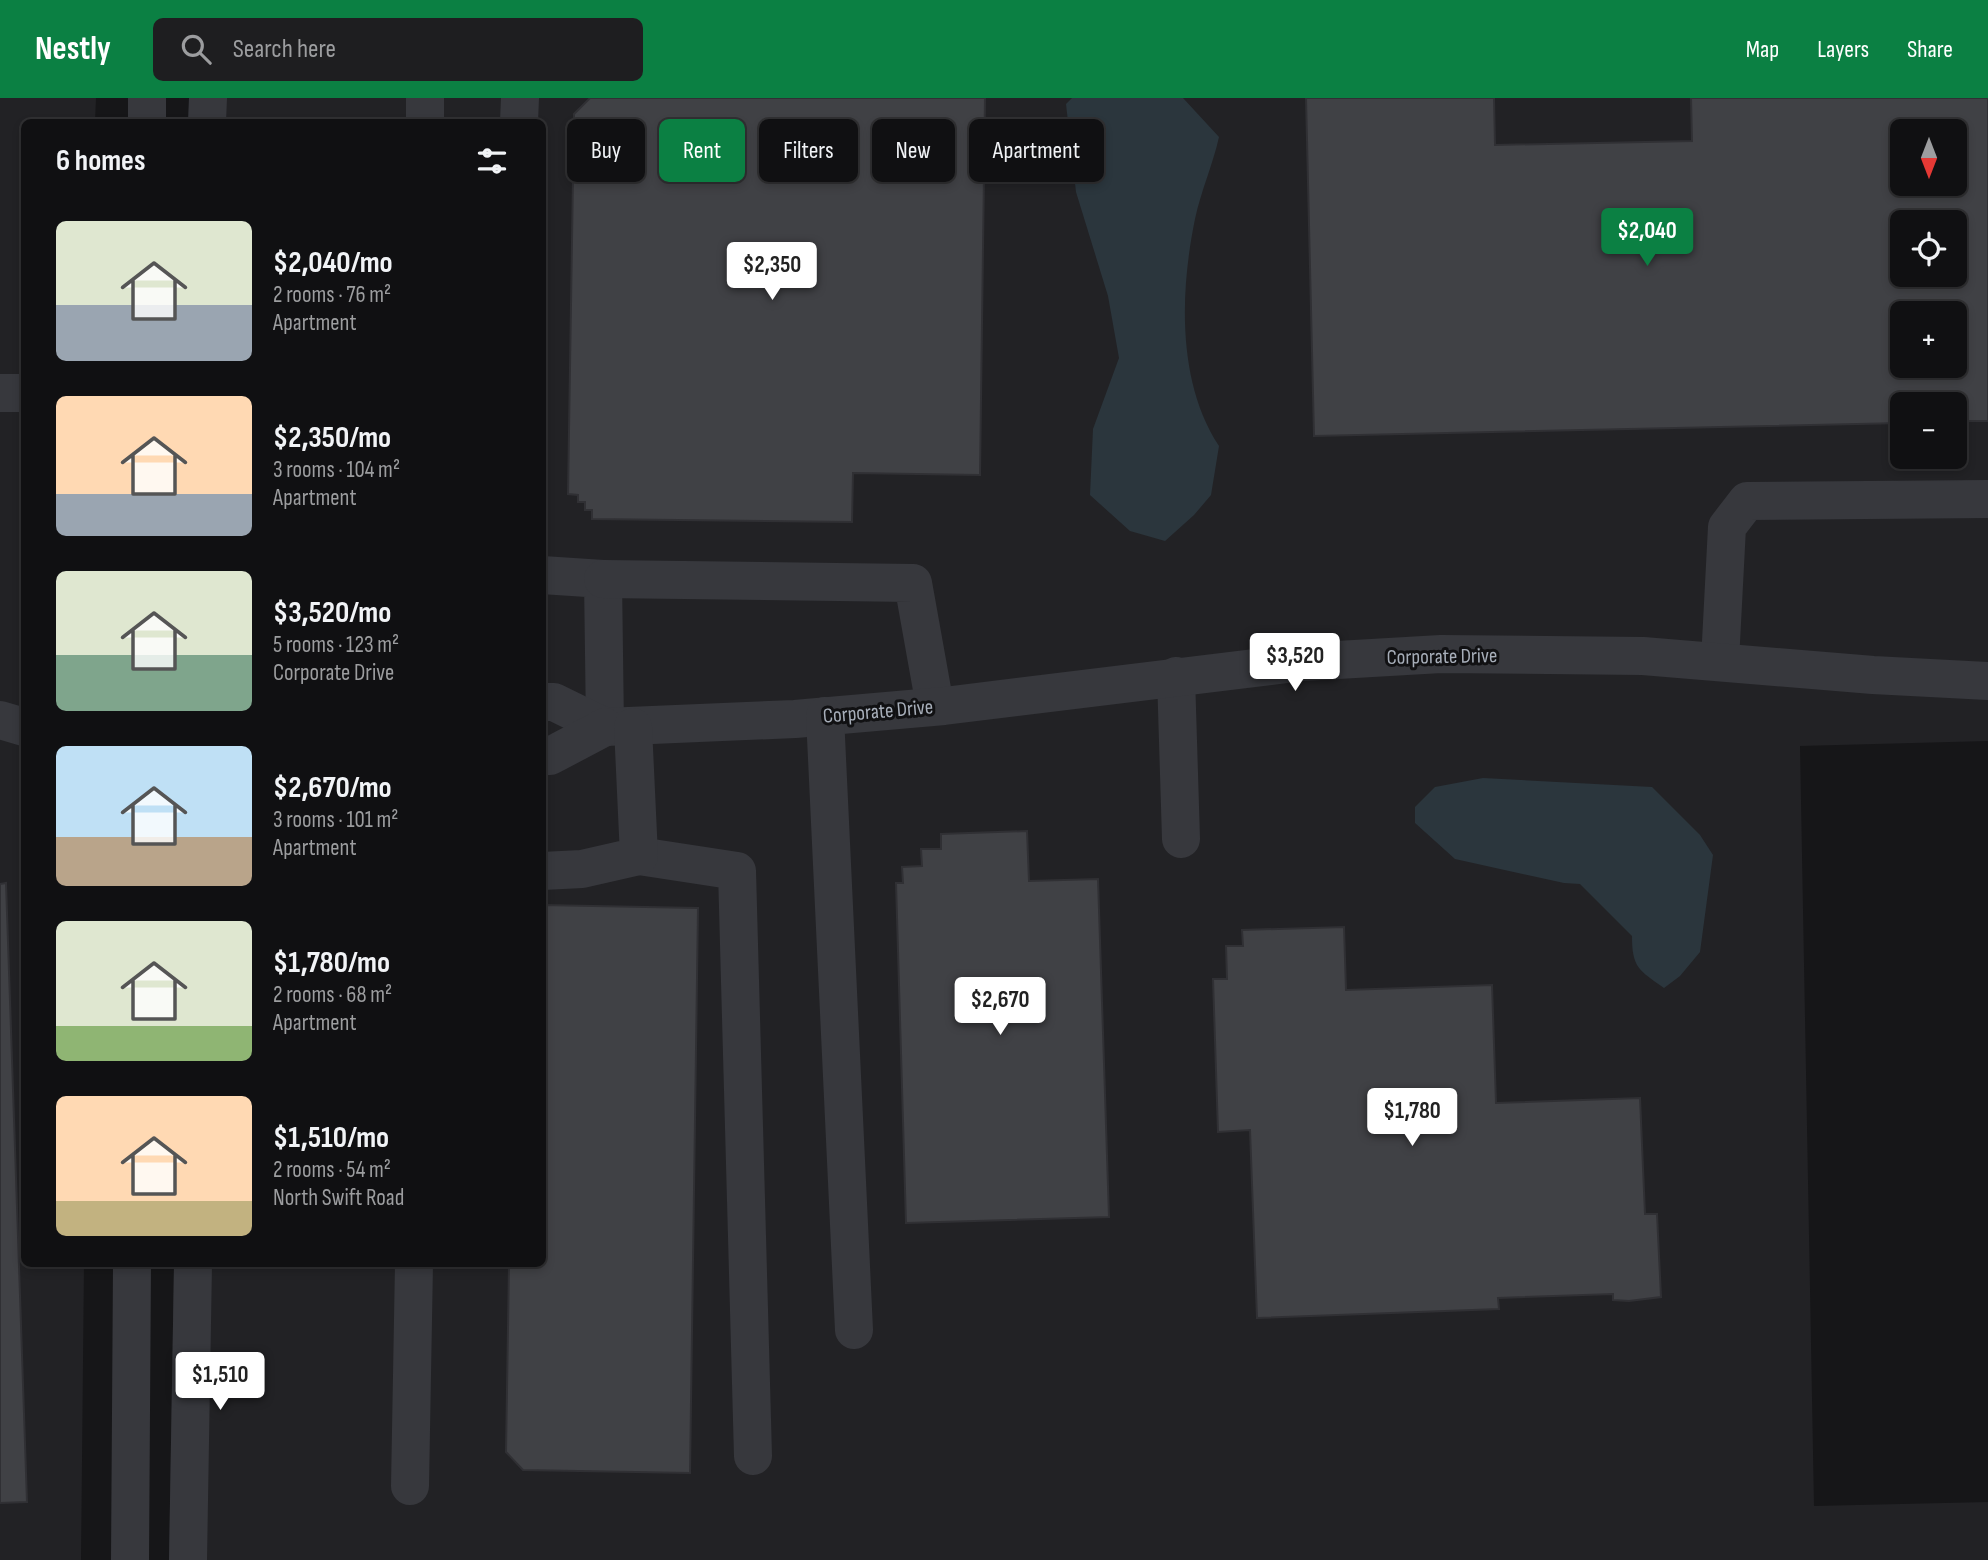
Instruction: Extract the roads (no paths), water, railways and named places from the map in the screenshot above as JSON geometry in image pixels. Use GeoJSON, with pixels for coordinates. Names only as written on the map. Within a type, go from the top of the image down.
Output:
{"type":"FeatureCollection","features":[{"type":"Feature","properties":{"kind":"street"},"geometry":{"type":"LineString","coordinates":[[147,98],[147,119]]}},
{"type":"Feature","properties":{"kind":"street"},"geometry":{"type":"LineString","coordinates":[[207,119],[208,98]]}},
{"type":"Feature","properties":{"kind":"street"},"geometry":{"type":"LineString","coordinates":[[425,98],[425,119]]}},
{"type":"Feature","properties":{"kind":"street"},"geometry":{"type":"LineString","coordinates":[[519,119],[520,98]]}},
{"type":"Feature","properties":{"kind":"street"},"geometry":{"type":"LineString","coordinates":[[0,393],[21,393]]}},
{"type":"Feature","properties":{"kind":"street"},"geometry":{"type":"LineString","coordinates":[[1720,661],[1727,527],[1747,501],[1988,499]]}},
{"type":"Feature","properties":{"kind":"street"},"geometry":{"type":"LineString","coordinates":[[546,575],[603,579],[913,583],[934,706]]}},
{"type":"Feature","properties":{"kind":"street"},"geometry":{"type":"LineString","coordinates":[[603,579],[619,727],[639,856]]}},
{"type":"Feature","properties":{"kind":"street","name":"Corporate Drive"},"geometry":{"type":"LineString","coordinates":[[546,756],[619,727],[825,716],[934,706],[1303,662],[1441,654],[1643,656],[1872,675],[1988,681]]}},
{"type":"Feature","properties":{"kind":"street"},"geometry":{"type":"LineString","coordinates":[[1175,676],[1181,839]]}},
{"type":"Feature","properties":{"kind":"street","name":"Corporate Drive"},"geometry":{"type":"LineString","coordinates":[[546,702],[554,702],[619,727]]}},
{"type":"Feature","properties":{"kind":"street"},"geometry":{"type":"LineString","coordinates":[[825,716],[854,1330]]}},
{"type":"Feature","properties":{"kind":"street"},"geometry":{"type":"LineString","coordinates":[[0,720],[21,726]]}},
{"type":"Feature","properties":{"kind":"street"},"geometry":{"type":"LineString","coordinates":[[546,871],[582,869],[639,856],[737,871],[753,1456]]}},
{"type":"Feature","properties":{"kind":"street"},"geometry":{"type":"LineString","coordinates":[[130,1560],[132,1267]]}},
{"type":"Feature","properties":{"kind":"street"},"geometry":{"type":"LineString","coordinates":[[188,1560],[193,1267]]}},
{"type":"Feature","properties":{"kind":"street"},"geometry":{"type":"LineString","coordinates":[[410,1486],[414,1267]]}}]}
